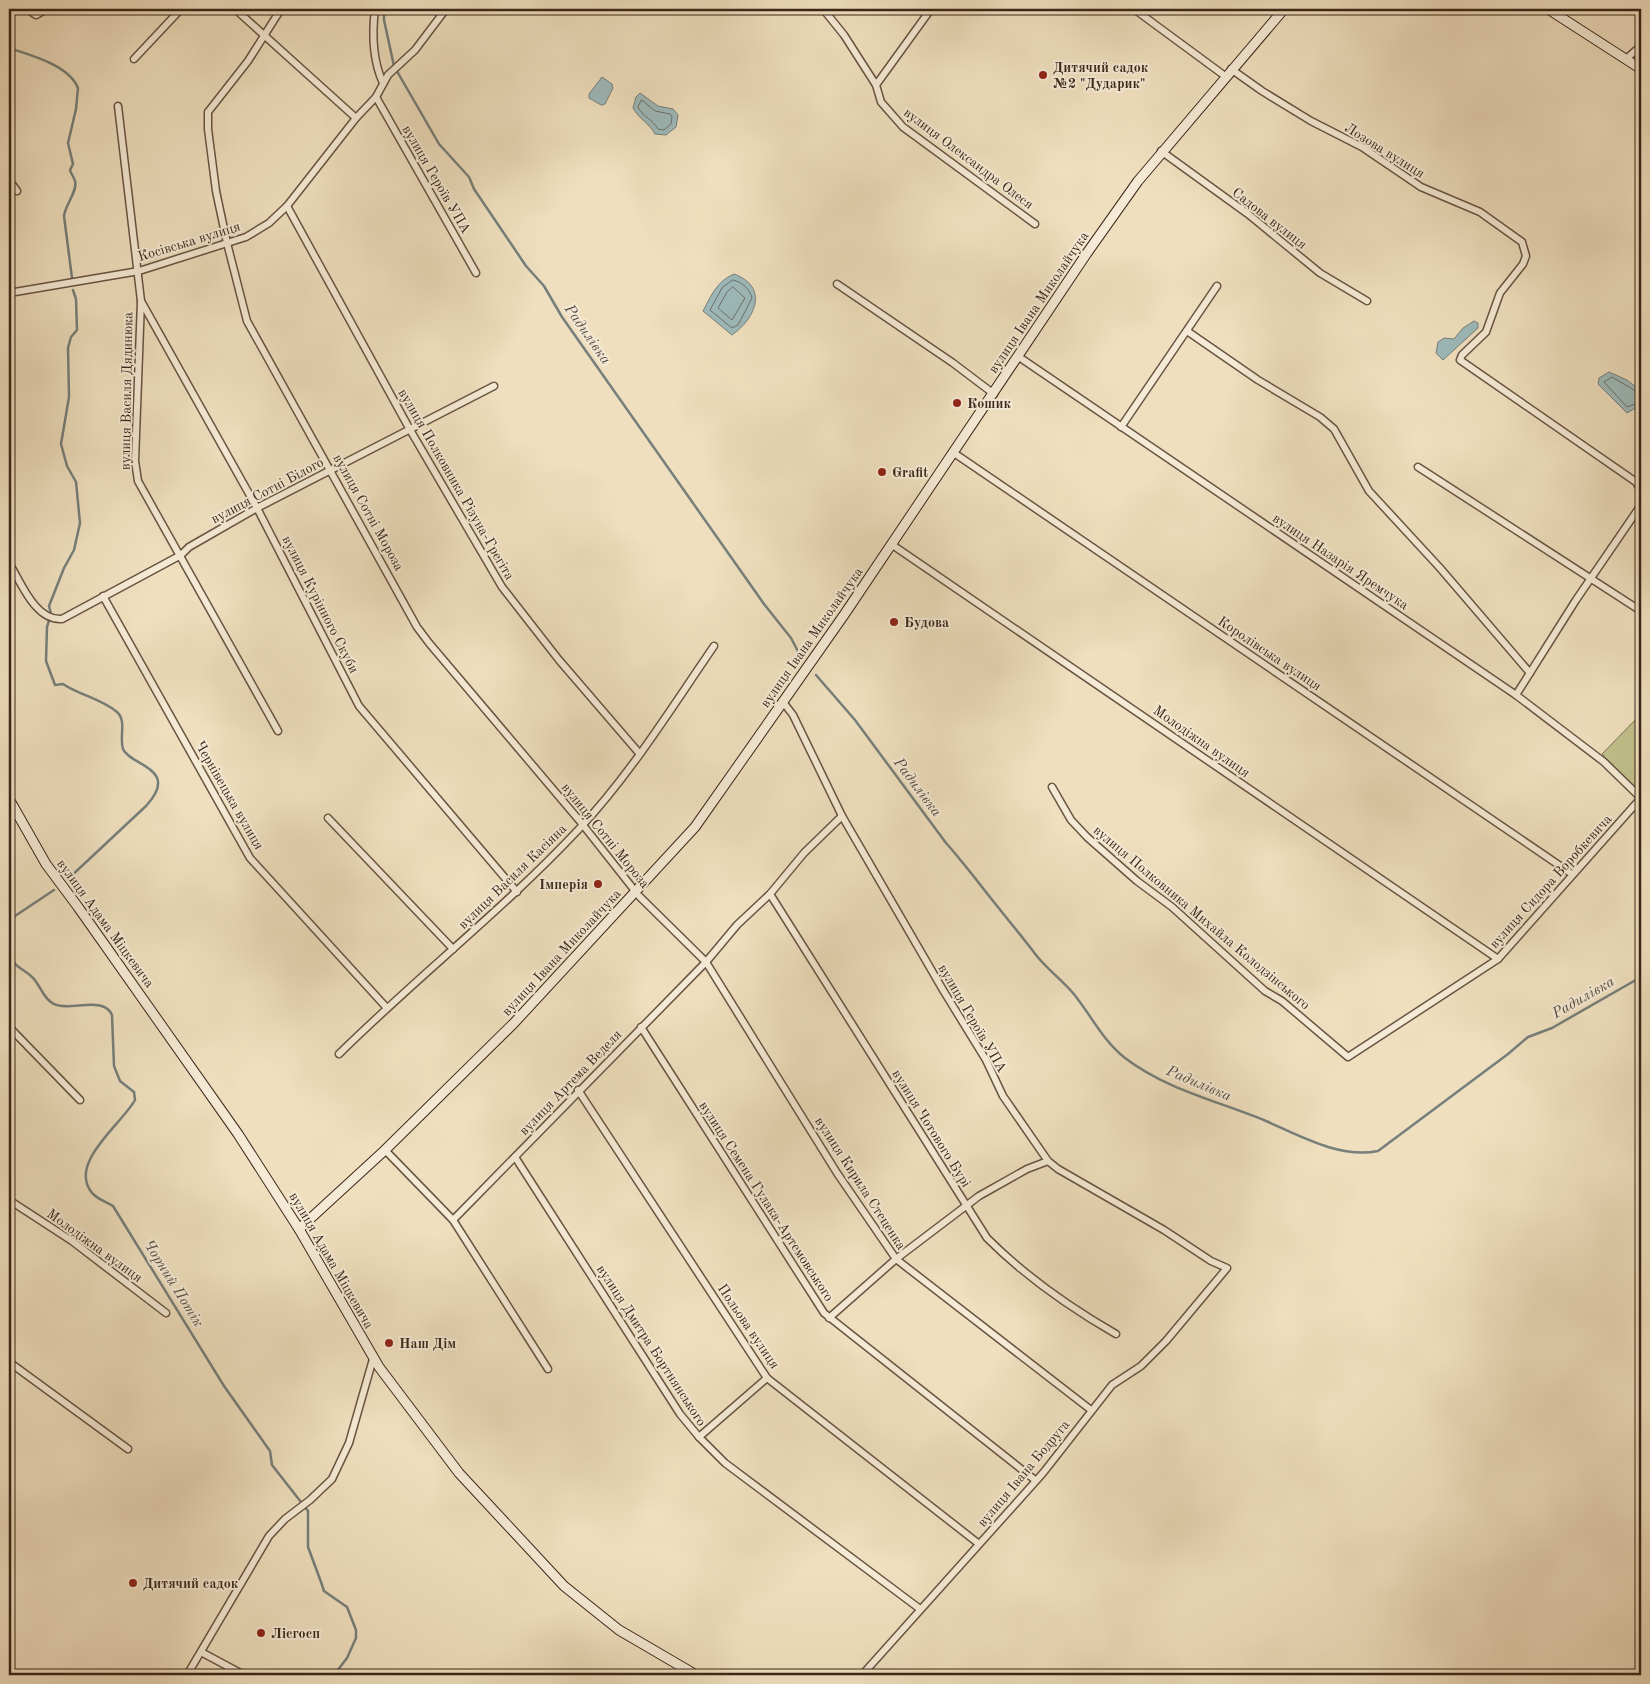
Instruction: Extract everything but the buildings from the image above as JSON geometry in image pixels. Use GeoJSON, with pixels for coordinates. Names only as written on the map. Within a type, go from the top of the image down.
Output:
{"type":"FeatureCollection","features":[{"type":"Feature","properties":{"kind":"street"},"geometry":{"type":"LineString","coordinates":[[27,9],[38,15],[47,9]]}},
{"type":"Feature","properties":{"kind":"street"},"geometry":{"type":"LineString","coordinates":[[134,59],[181,9]]}},
{"type":"Feature","properties":{"kind":"street"},"geometry":{"type":"LineString","coordinates":[[234,9],[356,118]]}},
{"type":"Feature","properties":{"kind":"street","name":"вулиця Сотні Мороза"},"geometry":{"type":"LineString","coordinates":[[281,9],[248,61],[208,112],[208,129],[216,191],[227,243],[248,321],[422,635],[636,892],[706,962]]}},
{"type":"Feature","properties":{"kind":"street"},"geometry":{"type":"LineString","coordinates":[[375,9],[373,25],[375,55],[383,83]]}},
{"type":"Feature","properties":{"kind":"street","name":"Косівська вулиця"},"geometry":{"type":"LineString","coordinates":[[9,293],[139,271],[253,234],[287,206],[356,118],[376,97],[383,83],[393,70],[415,50],[446,9]]}},
{"type":"Feature","properties":{"kind":"street"},"geometry":{"type":"LineString","coordinates":[[732,9],[740,9]]}},
{"type":"Feature","properties":{"kind":"street","name":"вулиця Олександра Олеся"},"geometry":{"type":"LineString","coordinates":[[823,9],[844,36],[876,85],[880,102],[903,127],[1035,224]]}},
{"type":"Feature","properties":{"kind":"street"},"geometry":{"type":"LineString","coordinates":[[876,85],[931,9]]}},
{"type":"Feature","properties":{"kind":"street","name":"Лозова вулиця"},"geometry":{"type":"LineString","coordinates":[[1134,9],[1228,73],[1311,121],[1362,147],[1421,187],[1485,214],[1514,235],[1525,247],[1524,264],[1500,293],[1486,332],[1462,355],[1460,360],[1636,482],[1641,490]]}},
{"type":"Feature","properties":{"kind":"street","name":"вулиця Івана Миколайчука"},"geometry":{"type":"LineString","coordinates":[[299,1229],[385,1150],[514,1023],[695,827],[814,658],[954,453],[1087,253],[1161,151],[1284,9]]}},
{"type":"Feature","properties":{"kind":"street"},"geometry":{"type":"LineString","coordinates":[[1548,9],[1641,68]]}},
{"type":"Feature","properties":{"kind":"street"},"geometry":{"type":"LineString","coordinates":[[1626,59],[1641,46]]}},
{"type":"Feature","properties":{"kind":"street","name":"вулиця Героїв УПА"},"geometry":{"type":"LineString","coordinates":[[376,97],[476,273]]}},
{"type":"Feature","properties":{"kind":"street","name":"вулиця Василя Дядинюка"},"geometry":{"type":"LineString","coordinates":[[118,106],[124,166],[139,271],[141,301],[136,469],[142,490],[181,555],[278,731]]}},
{"type":"Feature","properties":{"kind":"street","name":"Садова вулиця"},"geometry":{"type":"LineString","coordinates":[[1161,151],[1248,214],[1320,273],[1367,301]]}},
{"type":"Feature","properties":{"kind":"street"},"geometry":{"type":"LineString","coordinates":[[9,180],[17,191]]}},
{"type":"Feature","properties":{"kind":"street","name":"вулиця Полковника Різуна-Грегіта"},"geometry":{"type":"LineString","coordinates":[[287,206],[410,428],[502,587],[559,660],[639,753]]}},
{"type":"Feature","properties":{"kind":"street"},"geometry":{"type":"LineString","coordinates":[[837,284],[953,362],[994,394]]}},
{"type":"Feature","properties":{"kind":"street"},"geometry":{"type":"LineString","coordinates":[[1121,427],[1217,286]]}},
{"type":"Feature","properties":{"kind":"street","name":"вулиця Курінного Скуби"},"geometry":{"type":"LineString","coordinates":[[141,301],[257,508],[359,706],[517,892]]}},
{"type":"Feature","properties":{"kind":"street"},"geometry":{"type":"LineString","coordinates":[[1187,331],[1258,380],[1320,417],[1334,429],[1369,491],[1440,568],[1530,673]]}},
{"type":"Feature","properties":{"kind":"street","name":"вулиця Назарія Яремчука"},"geometry":{"type":"LineString","coordinates":[[1019,357],[1516,695],[1604,762],[1641,798]]}},
{"type":"Feature","properties":{"kind":"street","name":"вулиця Сотні Білого"},"geometry":{"type":"LineString","coordinates":[[9,563],[34,604],[47,615],[62,619],[181,555],[189,547],[257,508],[494,386]]}},
{"type":"Feature","properties":{"kind":"street","name":"Королівська вулиця"},"geometry":{"type":"LineString","coordinates":[[954,453],[1572,874]]}},
{"type":"Feature","properties":{"kind":"street"},"geometry":{"type":"LineString","coordinates":[[1418,467],[1590,580],[1641,611]]}},
{"type":"Feature","properties":{"kind":"street"},"geometry":{"type":"LineString","coordinates":[[1516,695],[1641,505]]}},
{"type":"Feature","properties":{"kind":"street","name":"Молодіжна вулиця"},"geometry":{"type":"LineString","coordinates":[[891,544],[1498,959]]}},
{"type":"Feature","properties":{"kind":"street","name":"Чернівецька вулиця"},"geometry":{"type":"LineString","coordinates":[[103,596],[250,858],[386,1007]]}},
{"type":"Feature","properties":{"kind":"street","name":"вулиця Василя Касіяна"},"geometry":{"type":"LineString","coordinates":[[339,1054],[386,1007],[517,892],[582,825],[639,753],[714,646]]}},
{"type":"Feature","properties":{"kind":"street","name":"вулиця Героїв УПА"},"geometry":{"type":"LineString","coordinates":[[783,702],[793,715],[842,816],[942,990],[986,1060],[1003,1096],[1048,1161],[1058,1169],[1164,1230],[1203,1256],[1227,1268]]}},
{"type":"Feature","properties":{"kind":"street","name":"вулиця Полковника Михайла Колодзінського"},"geometry":{"type":"LineString","coordinates":[[1052,787],[1070,820],[1087,837],[1137,880],[1172,906],[1265,991],[1282,1001],[1348,1057]]}},
{"type":"Feature","properties":{"kind":"street","name":"вулиця Сидора Воробкевича"},"geometry":{"type":"LineString","coordinates":[[1348,1057],[1498,959],[1641,798]]}},
{"type":"Feature","properties":{"kind":"street","name":"вулиця Адама Міцкевича"},"geometry":{"type":"LineString","coordinates":[[9,799],[58,881],[238,1134],[299,1229],[374,1359],[459,1473],[564,1586],[619,1630],[692,1674]]}},
{"type":"Feature","properties":{"kind":"street","name":"вулиця Артема Веделя"},"geometry":{"type":"LineString","coordinates":[[453,1220],[578,1090],[706,962],[737,925],[770,894],[804,853],[842,816]]}},
{"type":"Feature","properties":{"kind":"street"},"geometry":{"type":"LineString","coordinates":[[328,818],[452,949]]}},
{"type":"Feature","properties":{"kind":"street","name":"вулиця Чотового Бурі"},"geometry":{"type":"LineString","coordinates":[[770,894],[987,1238],[1013,1264],[1067,1306],[1116,1334]]}},
{"type":"Feature","properties":{"kind":"street","name":"вулиця Кирила Стеценка"},"geometry":{"type":"LineString","coordinates":[[706,962],[837,1173],[896,1259],[1091,1410]]}},
{"type":"Feature","properties":{"kind":"street"},"geometry":{"type":"LineString","coordinates":[[9,1027],[80,1100]]}},
{"type":"Feature","properties":{"kind":"street","name":"вулиця Семена Гулака-Артемовського"},"geometry":{"type":"LineString","coordinates":[[641,1027],[817,1303],[829,1318],[928,1394],[950,1414],[987,1440],[1035,1480]]}},
{"type":"Feature","properties":{"kind":"street","name":"Польова вулиця"},"geometry":{"type":"LineString","coordinates":[[578,1090],[767,1378],[979,1544]]}},
{"type":"Feature","properties":{"kind":"street"},"geometry":{"type":"LineString","coordinates":[[385,1150],[453,1220],[548,1369]]}},
{"type":"Feature","properties":{"kind":"street","name":"вулиця Дмитра Бортнянського"},"geometry":{"type":"LineString","coordinates":[[515,1157],[680,1414],[699,1437],[726,1463],[920,1609]]}},
{"type":"Feature","properties":{"kind":"street"},"geometry":{"type":"LineString","coordinates":[[829,1318],[896,1259],[967,1207],[979,1196],[1016,1174],[1048,1161]]}},
{"type":"Feature","properties":{"kind":"street","name":"Молодіжна вулиця"},"geometry":{"type":"LineString","coordinates":[[9,1200],[72,1241],[166,1313]]}},
{"type":"Feature","properties":{"kind":"street","name":"вулиця Івана Бодруга"},"geometry":{"type":"LineString","coordinates":[[862,1675],[1043,1473],[1091,1410],[1116,1382],[1141,1366],[1166,1341],[1227,1268]]}},
{"type":"Feature","properties":{"kind":"street"},"geometry":{"type":"LineString","coordinates":[[186,1675],[269,1536],[332,1479],[342,1462],[374,1359]]}},
{"type":"Feature","properties":{"kind":"street"},"geometry":{"type":"LineString","coordinates":[[9,1362],[128,1449]]}},
{"type":"Feature","properties":{"kind":"street"},"geometry":{"type":"LineString","coordinates":[[699,1437],[767,1378]]}},
{"type":"Feature","properties":{"kind":"street"},"geometry":{"type":"LineString","coordinates":[[201,1652],[244,1675]]}},
{"type":"Feature","properties":{"kind":"green space"},"geometry":{"type":"Polygon","coordinates":[[[1641,714],[1641,795],[1602,754],[1641,714]]]}},
{"type":"Feature","properties":{"kind":"water"},"geometry":{"type":"Polygon","coordinates":[[[602,77],[612,84],[613,88],[605,104],[601,105],[589,98],[589,94],[602,77]]]}},
{"type":"Feature","properties":{"kind":"water"},"geometry":{"type":"Polygon","coordinates":[[[640,93],[658,106],[673,109],[678,115],[676,127],[666,135],[655,134],[633,108],[636,97],[640,93]]]}},
{"type":"Feature","properties":{"kind":"water"},"geometry":{"type":"Polygon","coordinates":[[[734,274],[745,280],[752,287],[755,303],[747,320],[732,335],[703,311],[719,285],[734,274]]]}},
{"type":"Feature","properties":{"kind":"water"},"geometry":{"type":"Polygon","coordinates":[[[1474,321],[1478,323],[1478,328],[1443,360],[1436,353],[1438,342],[1444,338],[1454,339],[1463,328],[1474,321]]]}},
{"type":"Feature","properties":{"kind":"water"},"geometry":{"type":"Polygon","coordinates":[[[1609,372],[1627,380],[1641,391],[1641,405],[1627,413],[1598,384],[1599,378],[1609,372]]]}},
{"type":"Feature","properties":{"kind":"waterway","name":"Радилівка"},"geometry":{"type":"LineString","coordinates":[[384,9],[384,20],[394,66],[439,144],[469,177],[474,189],[526,266],[544,286],[562,317],[764,604],[791,638],[802,659]]}},
{"type":"Feature","properties":{"kind":"waterway","name":"Чорний Потік"},"geometry":{"type":"LineString","coordinates":[[9,48],[58,67],[73,80],[78,88],[76,109],[68,143],[73,164],[70,170],[75,180],[75,189],[64,216],[72,278]]}},
{"type":"Feature","properties":{"kind":"waterway","name":"Чорний Потік"},"geometry":{"type":"LineString","coordinates":[[68,879],[146,806],[155,793],[158,783],[156,776],[150,770],[127,755],[123,749],[122,720],[117,712],[63,684],[55,685],[46,661],[47,627],[51,614],[49,606],[64,568],[74,550],[80,523],[76,482],[67,466],[61,444],[69,397],[68,348],[71,337],[77,330],[76,299],[73,290]]}},
{"type":"Feature","properties":{"kind":"waterway","name":"Радилівка"},"geometry":{"type":"LineString","coordinates":[[816,675],[855,720],[946,843],[1040,960],[1080,1001],[1104,1036],[1117,1051],[1141,1069],[1175,1087],[1266,1121],[1321,1145],[1350,1152],[1378,1151],[1528,1037],[1552,1028],[1641,977]]}},
{"type":"Feature","properties":{"kind":"waterway","name":"Чорний Потік"},"geometry":{"type":"LineString","coordinates":[[9,920],[54,890]]}},
{"type":"Feature","properties":{"kind":"waterway","name":"Чорний Потік"},"geometry":{"type":"LineString","coordinates":[[9,956],[19,968],[35,980],[50,1002],[61,1006],[101,1006],[108,1009],[112,1015],[114,1066],[120,1081],[134,1092],[135,1100],[91,1157],[86,1170],[87,1182],[93,1194],[113,1206],[224,1386],[270,1451],[272,1465],[308,1511],[308,1547],[324,1591],[347,1607],[356,1630],[356,1638],[347,1658],[334,1675]]}},
{"type":"Feature","properties":{"kind":"place","name":"Дитячий садок №2 \"Дударик\""},"geometry":{"type":"Point","coordinates":[1043,75]}},
{"type":"Feature","properties":{"kind":"place","name":"Кошик"},"geometry":{"type":"Point","coordinates":[957,403]}},
{"type":"Feature","properties":{"kind":"place","name":"Grafit"},"geometry":{"type":"Point","coordinates":[882,472]}},
{"type":"Feature","properties":{"kind":"place","name":"Будова"},"geometry":{"type":"Point","coordinates":[894,622]}},
{"type":"Feature","properties":{"kind":"place","name":"Імперія"},"geometry":{"type":"Point","coordinates":[598,884]}},
{"type":"Feature","properties":{"kind":"place","name":"Наш Дім"},"geometry":{"type":"Point","coordinates":[389,1343]}},
{"type":"Feature","properties":{"kind":"place","name":"Дитячий садок"},"geometry":{"type":"Point","coordinates":[133,1583]}},
{"type":"Feature","properties":{"kind":"place","name":"Лісгосп"},"geometry":{"type":"Point","coordinates":[261,1633]}}]}
